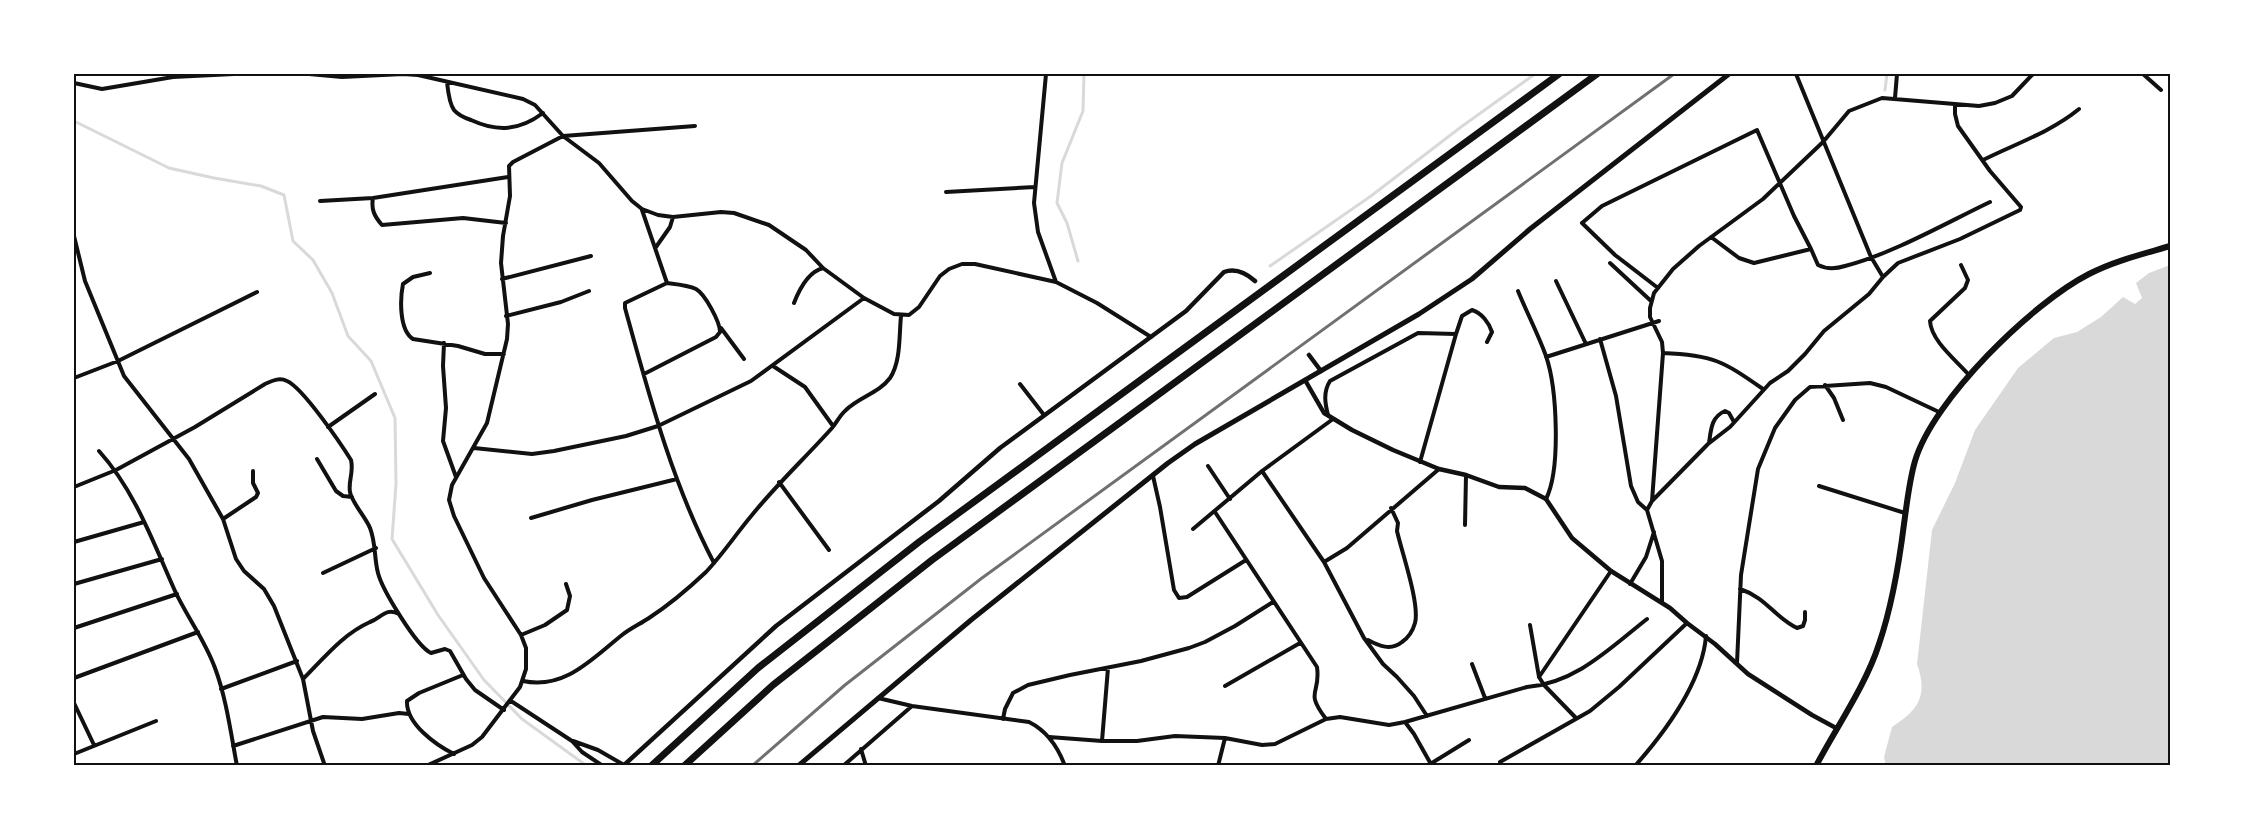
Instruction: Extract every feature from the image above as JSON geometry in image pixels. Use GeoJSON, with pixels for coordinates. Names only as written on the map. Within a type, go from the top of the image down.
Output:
{"type":"FeatureCollection","features":[{"type":"Feature","properties":{"kind":"highway"},"geometry":{"type":"LineString","coordinates":[[651,765],[758,668],[882,570],[1559,74]]}},
{"type":"Feature","properties":{"kind":"highway"},"geometry":{"type":"LineString","coordinates":[[684,765],[773,685],[933,560],[1597,74]]}},
{"type":"Feature","properties":{"kind":"main road"},"geometry":{"type":"LineString","coordinates":[[798,765],[1152,475],[1195,444],[1419,314],[1472,279],[1530,229],[1729,74]]}},
{"type":"Feature","properties":{"kind":"main road"},"geometry":{"type":"LineString","coordinates":[[1816,765],[1864,679],[1878,648],[1892,594],[1911,474],[1920,445],[1939,412],[1969,375],[2030,315],[2073,282],[2117,262],[2170,246]]}},
{"type":"Feature","properties":{"kind":"street"},"geometry":{"type":"LineString","coordinates":[[74,83],[102,89],[173,77],[234,74]]}},
{"type":"Feature","properties":{"kind":"street"},"geometry":{"type":"LineString","coordinates":[[309,74],[355,77],[403,74],[523,99],[535,105],[563,136],[599,163],[642,210],[673,217],[721,212],[753,218],[796,242],[823,268],[864,298],[901,316],[909,315],[919,307],[940,276],[956,265],[975,264],[1056,282],[1097,303],[1151,337]]}},
{"type":"Feature","properties":{"kind":"street"},"geometry":{"type":"LineString","coordinates":[[1046,74],[1035,187],[1035,218],[1056,282]]}},
{"type":"Feature","properties":{"kind":"street"},"geometry":{"type":"LineString","coordinates":[[1796,74],[1871,257],[1875,260],[1883,277]]}},
{"type":"Feature","properties":{"kind":"street"},"geometry":{"type":"LineString","coordinates":[[1895,98],[1897,74]]}},
{"type":"Feature","properties":{"kind":"street"},"geometry":{"type":"LineString","coordinates":[[1652,501],[1663,352],[1662,342],[1650,317],[1651,301],[1673,269],[1711,237],[1763,199],[1823,142],[1849,111],[1882,98],[1979,106],[2005,100],[2033,74]]}},
{"type":"Feature","properties":{"kind":"street"},"geometry":{"type":"LineString","coordinates":[[2143,74],[2161,90]]}},
{"type":"Feature","properties":{"kind":"street"},"geometry":{"type":"LineString","coordinates":[[447,82],[453,109],[458,114],[485,126],[499,129],[509,128],[534,120],[543,113]]}},
{"type":"Feature","properties":{"kind":"street"},"geometry":{"type":"LineString","coordinates":[[1647,510],[1652,501],[1708,444],[1734,422],[1763,389],[1788,371],[1824,331],[1869,294],[1883,277],[1906,259],[1943,247],[2020,210],[2021,207],[1958,126],[1955,104]]}},
{"type":"Feature","properties":{"kind":"street"},"geometry":{"type":"LineString","coordinates":[[1983,160],[2044,132],[2079,109]]}},
{"type":"Feature","properties":{"kind":"street"},"geometry":{"type":"LineString","coordinates":[[426,765],[454,754],[477,741],[511,701],[523,681],[526,659],[521,635],[484,578],[454,516],[449,500],[450,490],[490,414],[507,339],[502,246],[510,196],[509,166],[563,136],[695,126]]}},
{"type":"Feature","properties":{"kind":"street"},"geometry":{"type":"LineString","coordinates":[[1658,288],[1615,255],[1582,223],[1591,214],[1638,188],[1757,130],[1818,265],[1821,267],[1844,267],[1871,257],[1990,202]]}},
{"type":"Feature","properties":{"kind":"street"},"geometry":{"type":"LineString","coordinates":[[320,201],[373,198],[508,177]]}},
{"type":"Feature","properties":{"kind":"street"},"geometry":{"type":"LineString","coordinates":[[946,192],[1035,187]]}},
{"type":"Feature","properties":{"kind":"street"},"geometry":{"type":"LineString","coordinates":[[373,198],[372,212],[382,225],[464,218],[506,223]]}},
{"type":"Feature","properties":{"kind":"street"},"geometry":{"type":"LineString","coordinates":[[642,210],[667,284]]}},
{"type":"Feature","properties":{"kind":"street"},"geometry":{"type":"LineString","coordinates":[[656,248],[670,227],[673,217]]}},
{"type":"Feature","properties":{"kind":"street"},"geometry":{"type":"LineString","coordinates":[[74,236],[85,281],[129,384],[196,470],[223,519],[236,559],[244,571],[264,589],[269,597],[297,661],[311,720],[325,765]]}},
{"type":"Feature","properties":{"kind":"street"},"geometry":{"type":"LineString","coordinates":[[1711,237],[1739,258],[1754,263],[1811,249]]}},
{"type":"Feature","properties":{"kind":"street"},"geometry":{"type":"LineString","coordinates":[[502,279],[591,256]]}},
{"type":"Feature","properties":{"kind":"street"},"geometry":{"type":"LineString","coordinates":[[74,261],[79,259]]}},
{"type":"Feature","properties":{"kind":"street"},"geometry":{"type":"LineString","coordinates":[[1610,262],[1651,301]]}},
{"type":"Feature","properties":{"kind":"street"},"geometry":{"type":"LineString","coordinates":[[1961,265],[1968,280],[1965,288],[1930,321],[1930,325],[1937,339],[1969,375]]}},
{"type":"Feature","properties":{"kind":"street"},"geometry":{"type":"LineString","coordinates":[[794,303],[807,280],[818,269],[823,268]]}},
{"type":"Feature","properties":{"kind":"street"},"geometry":{"type":"LineString","coordinates":[[511,701],[572,741],[598,750],[624,765],[776,626],[939,501],[990,456],[1186,311],[1224,272],[1230,270],[1243,272],[1255,281]]}},
{"type":"Feature","properties":{"kind":"street"},"geometry":{"type":"LineString","coordinates":[[430,273],[413,276],[403,284],[404,324],[409,336],[413,339],[444,343],[485,354],[504,354]]}},
{"type":"Feature","properties":{"kind":"street"},"geometry":{"type":"LineString","coordinates":[[1556,281],[1586,344]]}},
{"type":"Feature","properties":{"kind":"street"},"geometry":{"type":"LineString","coordinates":[[714,563],[698,532],[658,426],[625,303],[660,285],[693,288],[699,291],[720,327],[744,359]]}},
{"type":"Feature","properties":{"kind":"street"},"geometry":{"type":"LineString","coordinates":[[506,316],[561,302],[589,291]]}},
{"type":"Feature","properties":{"kind":"street"},"geometry":{"type":"LineString","coordinates":[[1518,291],[1546,357],[1554,404],[1555,474],[1546,499]]}},
{"type":"Feature","properties":{"kind":"street"},"geometry":{"type":"LineString","coordinates":[[74,378],[118,362],[257,292]]}},
{"type":"Feature","properties":{"kind":"street"},"geometry":{"type":"LineString","coordinates":[[474,448],[532,454],[554,452],[626,436],[658,426],[751,381],[864,298]]}},
{"type":"Feature","properties":{"kind":"street"},"geometry":{"type":"LineString","coordinates":[[1420,462],[1462,316],[1472,310],[1482,316],[1492,332],[1487,342]]}},
{"type":"Feature","properties":{"kind":"street"},"geometry":{"type":"LineString","coordinates":[[523,681],[545,682],[586,666],[620,636],[651,617],[680,594],[714,563],[779,482],[848,408],[882,387],[890,379],[896,366],[901,316]]}},
{"type":"Feature","properties":{"kind":"street"},"geometry":{"type":"LineString","coordinates":[[1546,357],[1659,321]]}},
{"type":"Feature","properties":{"kind":"street"},"geometry":{"type":"LineString","coordinates":[[644,374],[716,337],[720,327]]}},
{"type":"Feature","properties":{"kind":"street"},"geometry":{"type":"LineString","coordinates":[[1330,418],[1325,402],[1326,387],[1330,381],[1418,333],[1456,334]]}},
{"type":"Feature","properties":{"kind":"street"},"geometry":{"type":"LineString","coordinates":[[1600,339],[1616,396],[1631,486],[1638,502],[1647,510],[1662,561],[1662,602]]}},
{"type":"Feature","properties":{"kind":"street"},"geometry":{"type":"LineString","coordinates":[[444,343],[446,408],[442,436],[456,478]]}},
{"type":"Feature","properties":{"kind":"street"},"geometry":{"type":"LineString","coordinates":[[1663,352],[1710,358],[1732,367],[1763,389]]}},
{"type":"Feature","properties":{"kind":"street"},"geometry":{"type":"LineString","coordinates":[[1309,354],[1321,371]]}},
{"type":"Feature","properties":{"kind":"street"},"geometry":{"type":"LineString","coordinates":[[772,366],[805,387],[833,426]]}},
{"type":"Feature","properties":{"kind":"street"},"geometry":{"type":"LineString","coordinates":[[74,487],[116,470],[265,384],[277,379],[285,380],[293,385],[328,427],[351,460],[353,471],[350,490],[352,497],[369,526],[376,548],[380,581],[400,614],[426,651],[431,653],[445,649],[450,651],[463,675],[475,690],[504,710]]}},
{"type":"Feature","properties":{"kind":"street"},"geometry":{"type":"LineString","coordinates":[[1305,380],[1321,409],[1330,418],[1420,462],[1499,487],[1526,488],[1546,499],[1572,538],[1611,571],[1662,602],[1706,636],[1737,664],[1791,702],[1836,728]]}},
{"type":"Feature","properties":{"kind":"street"},"geometry":{"type":"LineString","coordinates":[[1020,384],[1044,415]]}},
{"type":"Feature","properties":{"kind":"street"},"geometry":{"type":"LineString","coordinates":[[1737,664],[1740,590],[1754,491],[1766,447],[1775,428],[1790,406],[1810,387],[1878,384],[1939,412]]}},
{"type":"Feature","properties":{"kind":"street"},"geometry":{"type":"LineString","coordinates":[[1826,385],[1843,420]]}},
{"type":"Feature","properties":{"kind":"street"},"geometry":{"type":"LineString","coordinates":[[328,427],[375,394]]}},
{"type":"Feature","properties":{"kind":"street"},"geometry":{"type":"LineString","coordinates":[[1708,444],[1712,424],[1721,412],[1729,413],[1734,422]]}},
{"type":"Feature","properties":{"kind":"street"},"geometry":{"type":"LineString","coordinates":[[1193,529],[1330,418]]}},
{"type":"Feature","properties":{"kind":"street"},"geometry":{"type":"LineString","coordinates":[[99,451],[116,470],[144,522],[214,666],[237,765]]}},
{"type":"Feature","properties":{"kind":"street"},"geometry":{"type":"LineString","coordinates":[[317,459],[340,495],[352,497]]}},
{"type":"Feature","properties":{"kind":"street"},"geometry":{"type":"LineString","coordinates":[[1208,466],[1230,499]]}},
{"type":"Feature","properties":{"kind":"street"},"geometry":{"type":"LineString","coordinates":[[1324,562],[1347,548],[1439,469]]}},
{"type":"Feature","properties":{"kind":"street"},"geometry":{"type":"LineString","coordinates":[[223,519],[256,497],[258,493],[253,483],[253,471]]}},
{"type":"Feature","properties":{"kind":"street"},"geometry":{"type":"LineString","coordinates":[[1262,471],[1324,562],[1364,638],[1383,664],[1403,683],[1427,716]]}},
{"type":"Feature","properties":{"kind":"street"},"geometry":{"type":"LineString","coordinates":[[1152,475],[1160,507],[1174,591],[1179,598],[1201,590],[1246,561]]}},
{"type":"Feature","properties":{"kind":"street"},"geometry":{"type":"LineString","coordinates":[[1465,525],[1466,475]]}},
{"type":"Feature","properties":{"kind":"street"},"geometry":{"type":"LineString","coordinates":[[531,519],[592,500],[677,479]]}},
{"type":"Feature","properties":{"kind":"street"},"geometry":{"type":"LineString","coordinates":[[779,482],[829,550]]}},
{"type":"Feature","properties":{"kind":"street"},"geometry":{"type":"LineString","coordinates":[[1819,486],[1905,513]]}},
{"type":"Feature","properties":{"kind":"street"},"geometry":{"type":"LineString","coordinates":[[1364,638],[1373,643],[1393,647],[1406,639],[1415,623],[1416,606],[1397,531],[1398,523],[1391,508]]}},
{"type":"Feature","properties":{"kind":"street"},"geometry":{"type":"LineString","coordinates":[[1215,512],[1317,668],[1313,698],[1326,719]]}},
{"type":"Feature","properties":{"kind":"street"},"geometry":{"type":"LineString","coordinates":[[74,542],[144,522]]}},
{"type":"Feature","properties":{"kind":"street"},"geometry":{"type":"LineString","coordinates":[[1630,584],[1646,557],[1654,531]]}},
{"type":"Feature","properties":{"kind":"street"},"geometry":{"type":"LineString","coordinates":[[323,573],[376,548]]}},
{"type":"Feature","properties":{"kind":"street"},"geometry":{"type":"LineString","coordinates":[[74,584],[162,559]]}},
{"type":"Feature","properties":{"kind":"street"},"geometry":{"type":"LineString","coordinates":[[1539,677],[1611,571]]}},
{"type":"Feature","properties":{"kind":"street"},"geometry":{"type":"LineString","coordinates":[[521,635],[557,618],[567,610],[570,596],[566,584]]}},
{"type":"Feature","properties":{"kind":"street"},"geometry":{"type":"LineString","coordinates":[[1740,590],[1762,599],[1785,622],[1797,628],[1803,626],[1805,612]]}},
{"type":"Feature","properties":{"kind":"street"},"geometry":{"type":"LineString","coordinates":[[74,628],[177,594]]}},
{"type":"Feature","properties":{"kind":"street"},"geometry":{"type":"LineString","coordinates":[[1003,719],[1008,701],[1013,693],[1019,690],[1205,642],[1273,602]]}},
{"type":"Feature","properties":{"kind":"street"},"geometry":{"type":"LineString","coordinates":[[303,679],[355,629],[371,622],[384,612],[400,614]]}},
{"type":"Feature","properties":{"kind":"street"},"geometry":{"type":"LineString","coordinates":[[1049,737],[1124,741],[1175,736],[1225,738],[1262,745],[1275,744],[1326,719],[1346,718],[1389,725],[1405,722],[1527,687],[1544,686],[1577,672],[1593,663],[1647,619]]}},
{"type":"Feature","properties":{"kind":"street"},"geometry":{"type":"LineString","coordinates":[[1500,762],[1590,711],[1687,623]]}},
{"type":"Feature","properties":{"kind":"street"},"geometry":{"type":"LineString","coordinates":[[1530,625],[1539,677],[1544,686],[1576,718]]}},
{"type":"Feature","properties":{"kind":"street"},"geometry":{"type":"LineString","coordinates":[[74,678],[198,632]]}},
{"type":"Feature","properties":{"kind":"street"},"geometry":{"type":"LineString","coordinates":[[1635,765],[1660,735],[1682,701],[1698,670],[1706,636]]}},
{"type":"Feature","properties":{"kind":"street"},"geometry":{"type":"LineString","coordinates":[[1225,686],[1300,643]]}},
{"type":"Feature","properties":{"kind":"street"},"geometry":{"type":"LineString","coordinates":[[221,689],[297,661]]}},
{"type":"Feature","properties":{"kind":"street"},"geometry":{"type":"LineString","coordinates":[[1472,664],[1485,698]]}},
{"type":"Feature","properties":{"kind":"street"},"geometry":{"type":"LineString","coordinates":[[1102,741],[1108,668]]}},
{"type":"Feature","properties":{"kind":"street"},"geometry":{"type":"LineString","coordinates":[[454,754],[429,739],[407,709],[408,701],[412,697],[463,675]]}},
{"type":"Feature","properties":{"kind":"street"},"geometry":{"type":"LineString","coordinates":[[877,698],[912,706],[1029,722],[1049,737],[1065,765]]}},
{"type":"Feature","properties":{"kind":"street"},"geometry":{"type":"LineString","coordinates":[[74,703],[94,746]]}},
{"type":"Feature","properties":{"kind":"street"},"geometry":{"type":"LineString","coordinates":[[843,765],[912,706]]}},
{"type":"Feature","properties":{"kind":"street"},"geometry":{"type":"LineString","coordinates":[[233,746],[323,717],[362,719],[399,712],[409,714]]}},
{"type":"Feature","properties":{"kind":"street"},"geometry":{"type":"LineString","coordinates":[[74,754],[156,721]]}},
{"type":"Feature","properties":{"kind":"street"},"geometry":{"type":"LineString","coordinates":[[1405,722],[1430,764],[1468,740]]}},
{"type":"Feature","properties":{"kind":"street"},"geometry":{"type":"LineString","coordinates":[[1218,765],[1225,738]]}},
{"type":"Feature","properties":{"kind":"street"},"geometry":{"type":"LineString","coordinates":[[572,741],[582,752],[603,765]]}},
{"type":"Feature","properties":{"kind":"street"},"geometry":{"type":"LineString","coordinates":[[861,749],[866,765]]}},
{"type":"Feature","properties":{"kind":"shaded area"},"geometry":{"type":"Polygon","coordinates":[[[2170,265],[2170,765],[1886,765],[1884,757],[1892,727],[1915,708],[1921,693],[1922,685],[1917,664],[1932,530],[1955,483],[1975,430],[2018,368],[2054,338],[2077,332],[2101,317],[2123,297],[2135,304],[2142,298],[2136,283],[2149,273],[2170,265]]]}},
{"type":"Feature","properties":{"kind":"waterway"},"geometry":{"type":"LineString","coordinates":[[1078,261],[1067,223],[1057,203],[1062,163],[1083,111],[1084,74]]}},
{"type":"Feature","properties":{"kind":"waterway"},"geometry":{"type":"LineString","coordinates":[[1270,266],[1371,196],[1535,74]]}},
{"type":"Feature","properties":{"kind":"waterway"},"geometry":{"type":"LineString","coordinates":[[1885,90],[1887,74]]}},
{"type":"Feature","properties":{"kind":"waterway"},"geometry":{"type":"LineString","coordinates":[[74,121],[169,168],[261,186],[284,195],[293,241],[313,260],[332,293],[348,336],[371,361],[395,418],[396,484],[392,539],[438,615],[484,680],[522,719],[587,766]]}},
{"type":"Feature","properties":{"kind":"railway"},"geometry":{"type":"LineString","coordinates":[[752,766],[845,685],[982,578],[1674,74]]}}]}
